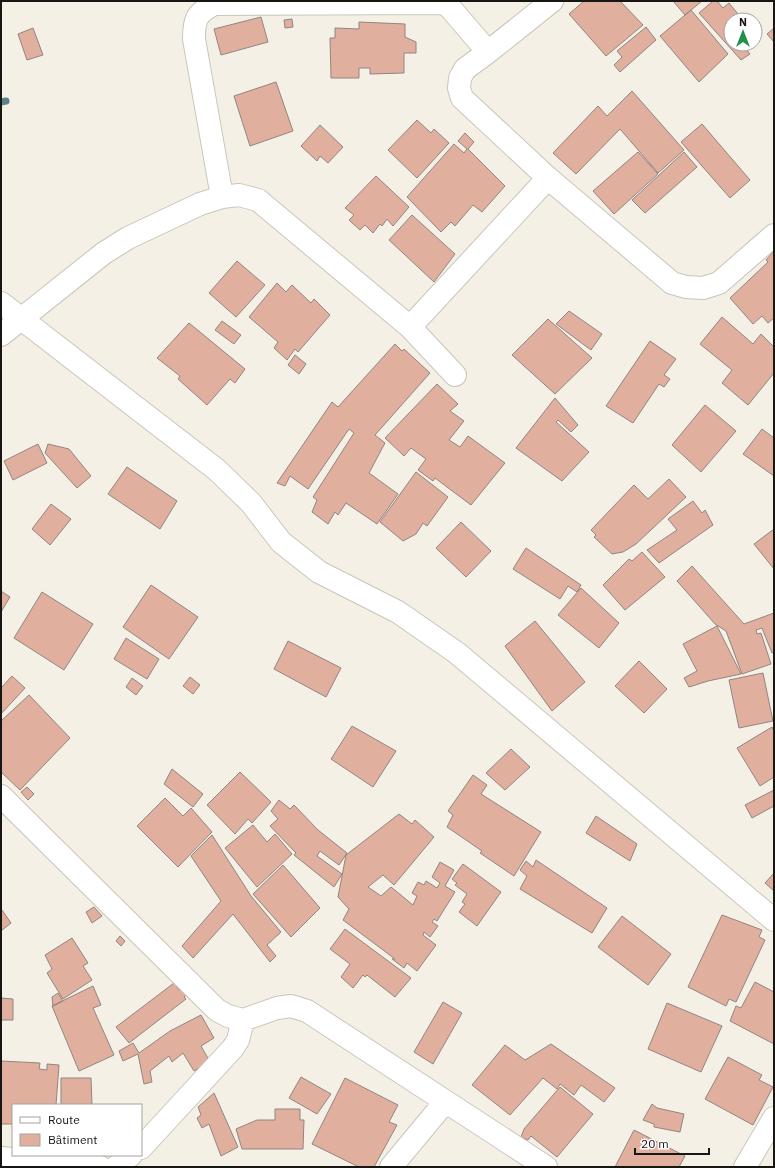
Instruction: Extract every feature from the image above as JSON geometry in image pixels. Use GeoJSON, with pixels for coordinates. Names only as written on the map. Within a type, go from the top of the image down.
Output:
{"type":"FeatureCollection","features":[{"type":"Feature","properties":{"kind":"street"},"geometry":{"type":"LineString","coordinates":[[552,1],[465,69],[460,78],[459,88],[462,98],[548,178],[672,283],[686,287],[703,288],[719,283],[774,235]]}},
{"type":"Feature","properties":{"kind":"street"},"geometry":{"type":"LineString","coordinates":[[222,196],[194,39],[194,23],[202,11],[214,4],[445,3],[488,52]]}},
{"type":"Feature","properties":{"kind":"street"},"geometry":{"type":"LineString","coordinates":[[410,327],[548,178]]}},
{"type":"Feature","properties":{"kind":"street"},"geometry":{"type":"LineString","coordinates":[[1,335],[104,253],[128,238],[200,204],[222,196],[239,195],[258,200],[410,327],[455,375]]}},
{"type":"Feature","properties":{"kind":"street"},"geometry":{"type":"LineString","coordinates":[[1,303],[217,470],[251,503],[281,542],[319,572],[398,612],[457,652],[774,920]]}},
{"type":"Feature","properties":{"kind":"street"},"geometry":{"type":"LineString","coordinates":[[1,796],[216,1010],[228,1016],[243,1020],[277,1008],[291,1006],[307,1011],[546,1167]]}},
{"type":"Feature","properties":{"kind":"street"},"geometry":{"type":"LineString","coordinates":[[142,1147],[233,1048],[238,1040],[243,1020]]}},
{"type":"Feature","properties":{"kind":"street"},"geometry":{"type":"LineString","coordinates":[[391,1167],[445,1102]]}},
{"type":"Feature","properties":{"kind":"street"},"geometry":{"type":"LineString","coordinates":[[745,1167],[774,1118]]}},
{"type":"Feature","properties":{"kind":"street"},"geometry":{"type":"LineString","coordinates":[[116,1167],[131,1156]]}},
{"type":"Feature","properties":{"kind":"street"},"geometry":{"type":"LineString","coordinates":[[1,1158],[100,1167]]}},
{"type":"Feature","properties":{"kind":"building"},"geometry":{"type":"Polygon","coordinates":[[[584,1],[620,1],[643,25],[606,56],[569,14],[584,1]]]}},
{"type":"Feature","properties":{"kind":"building"},"geometry":{"type":"Polygon","coordinates":[[[673,1],[702,1],[685,15],[673,1]]]}},
{"type":"Feature","properties":{"kind":"building"},"geometry":{"type":"Polygon","coordinates":[[[713,1],[717,1],[723,8],[729,3],[736,12],[723,12],[723,40],[699,13],[713,1]]]}},
{"type":"Feature","properties":{"kind":"building"},"geometry":{"type":"Polygon","coordinates":[[[691,10],[723,48],[723,52],[726,52],[728,54],[699,82],[660,36],[691,10]]]}},
{"type":"Feature","properties":{"kind":"building"},"geometry":{"type":"Polygon","coordinates":[[[261,17],[268,42],[221,55],[214,29],[261,17]]]}},
{"type":"Feature","properties":{"kind":"building"},"geometry":{"type":"Polygon","coordinates":[[[292,19],[293,27],[285,28],[284,20],[292,19]]]}},
{"type":"Feature","properties":{"kind":"building"},"geometry":{"type":"Polygon","coordinates":[[[359,22],[405,24],[405,37],[416,42],[416,53],[404,53],[404,73],[370,74],[370,68],[359,68],[359,78],[331,78],[330,38],[335,38],[335,28],[359,29],[359,22]]]}},
{"type":"Feature","properties":{"kind":"building"},"geometry":{"type":"Polygon","coordinates":[[[646,27],[656,40],[620,72],[614,65],[622,57],[617,51],[646,27]]]}},
{"type":"Feature","properties":{"kind":"building"},"geometry":{"type":"Polygon","coordinates":[[[33,28],[43,55],[27,60],[18,34],[33,28]]]}},
{"type":"Feature","properties":{"kind":"building"},"geometry":{"type":"Polygon","coordinates":[[[774,28],[774,42],[767,34],[774,28]]]}},
{"type":"Feature","properties":{"kind":"building"},"geometry":{"type":"Polygon","coordinates":[[[734,52],[748,52],[750,54],[741,60],[734,52]]]}},
{"type":"Feature","properties":{"kind":"building"},"geometry":{"type":"Polygon","coordinates":[[[276,82],[293,131],[250,146],[234,96],[276,82]]]}},
{"type":"Feature","properties":{"kind":"building"},"geometry":{"type":"Polygon","coordinates":[[[632,91],[684,150],[658,173],[620,129],[576,174],[553,153],[598,106],[607,116],[632,91]]]}},
{"type":"Feature","properties":{"kind":"building"},"geometry":{"type":"Polygon","coordinates":[[[417,120],[431,133],[434,129],[449,143],[417,178],[388,150],[417,120]]]}},
{"type":"Feature","properties":{"kind":"building"},"geometry":{"type":"Polygon","coordinates":[[[702,124],[750,180],[730,198],[681,142],[702,124]]]}},
{"type":"Feature","properties":{"kind":"building"},"geometry":{"type":"Polygon","coordinates":[[[320,125],[343,147],[328,163],[320,156],[317,161],[301,146],[320,125]]]}},
{"type":"Feature","properties":{"kind":"building"},"geometry":{"type":"Polygon","coordinates":[[[465,133],[474,142],[468,149],[505,186],[482,212],[473,205],[455,226],[451,222],[441,232],[407,197],[454,144],[464,153],[467,149],[458,141],[465,133]]]}},
{"type":"Feature","properties":{"kind":"building"},"geometry":{"type":"Polygon","coordinates":[[[638,152],[658,174],[614,214],[593,191],[638,152]]]}},
{"type":"Feature","properties":{"kind":"building"},"geometry":{"type":"Polygon","coordinates":[[[684,152],[697,167],[645,213],[632,200],[684,152]]]}},
{"type":"Feature","properties":{"kind":"building"},"geometry":{"type":"Polygon","coordinates":[[[376,176],[409,207],[393,226],[387,219],[382,226],[380,224],[373,233],[365,225],[360,230],[349,220],[354,215],[345,208],[376,176]]]}},
{"type":"Feature","properties":{"kind":"building"},"geometry":{"type":"Polygon","coordinates":[[[412,215],[455,254],[434,282],[389,240],[412,215]]]}},
{"type":"Feature","properties":{"kind":"building"},"geometry":{"type":"Polygon","coordinates":[[[774,251],[774,318],[768,323],[762,316],[753,324],[730,298],[768,262],[766,260],[774,251]]]}},
{"type":"Feature","properties":{"kind":"building"},"geometry":{"type":"Polygon","coordinates":[[[237,261],[265,285],[236,317],[209,293],[237,261]]]}},
{"type":"Feature","properties":{"kind":"building"},"geometry":{"type":"Polygon","coordinates":[[[277,283],[286,292],[292,285],[311,303],[314,299],[330,315],[298,352],[295,349],[287,360],[274,348],[278,342],[249,317],[277,283]]]}},
{"type":"Feature","properties":{"kind":"building"},"geometry":{"type":"Polygon","coordinates":[[[569,311],[602,334],[591,350],[556,324],[569,311]]]}},
{"type":"Feature","properties":{"kind":"building"},"geometry":{"type":"Polygon","coordinates":[[[722,317],[753,344],[761,334],[774,347],[774,373],[748,405],[722,383],[732,370],[700,344],[722,317]]]}},
{"type":"Feature","properties":{"kind":"building"},"geometry":{"type":"Polygon","coordinates":[[[548,319],[592,358],[555,394],[512,355],[548,319]]]}},
{"type":"Feature","properties":{"kind":"building"},"geometry":{"type":"Polygon","coordinates":[[[222,321],[241,335],[234,344],[215,330],[222,321]]]}},
{"type":"Feature","properties":{"kind":"building"},"geometry":{"type":"Polygon","coordinates":[[[189,323],[245,369],[235,383],[230,379],[207,405],[178,379],[180,376],[157,358],[189,323]]]}},
{"type":"Feature","properties":{"kind":"building"},"geometry":{"type":"Polygon","coordinates":[[[650,341],[676,359],[664,375],[670,379],[664,387],[659,384],[633,423],[606,406],[650,341]]]}},
{"type":"Feature","properties":{"kind":"building"},"geometry":{"type":"Polygon","coordinates":[[[395,344],[402,351],[404,349],[430,373],[375,435],[385,443],[369,473],[398,494],[377,524],[346,503],[338,515],[335,512],[328,524],[312,512],[317,500],[313,497],[354,433],[349,429],[308,489],[290,476],[285,486],[277,483],[332,402],[338,407],[395,344]]]}},
{"type":"Feature","properties":{"kind":"building"},"geometry":{"type":"Polygon","coordinates":[[[295,355],[306,364],[299,374],[288,365],[295,355]]]}},
{"type":"Feature","properties":{"kind":"building"},"geometry":{"type":"Polygon","coordinates":[[[437,384],[458,404],[450,411],[464,421],[449,440],[460,447],[468,436],[505,463],[471,505],[435,478],[433,481],[418,470],[426,459],[411,448],[404,456],[385,438],[437,384]]]}},
{"type":"Feature","properties":{"kind":"building"},"geometry":{"type":"Polygon","coordinates":[[[555,398],[578,425],[571,432],[558,420],[556,422],[589,452],[562,481],[516,448],[555,398]]]}},
{"type":"Feature","properties":{"kind":"building"},"geometry":{"type":"Polygon","coordinates":[[[705,405],[736,431],[701,472],[672,445],[705,405]]]}},
{"type":"Feature","properties":{"kind":"building"},"geometry":{"type":"Polygon","coordinates":[[[762,429],[774,438],[774,476],[743,454],[762,429]]]}},
{"type":"Feature","properties":{"kind":"building"},"geometry":{"type":"Polygon","coordinates":[[[38,444],[47,463],[13,480],[4,461],[38,444]]]}},
{"type":"Feature","properties":{"kind":"building"},"geometry":{"type":"Polygon","coordinates":[[[48,444],[69,449],[91,476],[77,488],[45,453],[48,444]]]}},
{"type":"Feature","properties":{"kind":"building"},"geometry":{"type":"Polygon","coordinates":[[[127,467],[177,501],[160,529],[108,494],[127,467]]]}},
{"type":"Feature","properties":{"kind":"building"},"geometry":{"type":"Polygon","coordinates":[[[416,472],[448,497],[427,526],[423,523],[416,534],[403,541],[380,522],[416,472]]]}},
{"type":"Feature","properties":{"kind":"building"},"geometry":{"type":"Polygon","coordinates":[[[669,479],[686,497],[636,544],[623,552],[612,554],[594,537],[596,535],[591,530],[634,485],[648,499],[669,479]]]}},
{"type":"Feature","properties":{"kind":"building"},"geometry":{"type":"Polygon","coordinates":[[[693,501],[702,513],[705,510],[713,525],[659,563],[647,550],[677,530],[668,519],[693,501]]]}},
{"type":"Feature","properties":{"kind":"building"},"geometry":{"type":"Polygon","coordinates":[[[51,504],[71,519],[50,545],[32,529],[51,504]]]}},
{"type":"Feature","properties":{"kind":"building"},"geometry":{"type":"Polygon","coordinates":[[[461,522],[491,551],[466,577],[436,548],[461,522]]]}},
{"type":"Feature","properties":{"kind":"building"},"geometry":{"type":"Polygon","coordinates":[[[774,529],[774,569],[754,544],[774,529]]]}},
{"type":"Feature","properties":{"kind":"building"},"geometry":{"type":"Polygon","coordinates":[[[526,548],[581,585],[577,592],[568,586],[560,599],[513,569],[526,548]]]}},
{"type":"Feature","properties":{"kind":"building"},"geometry":{"type":"Polygon","coordinates":[[[642,552],[665,577],[625,610],[603,585],[629,559],[632,561],[642,552]]]}},
{"type":"Feature","properties":{"kind":"building"},"geometry":{"type":"Polygon","coordinates":[[[692,566],[744,624],[774,613],[774,652],[772,653],[762,628],[756,630],[757,634],[761,633],[771,664],[742,674],[726,631],[715,624],[677,581],[692,566]]]}},
{"type":"Feature","properties":{"kind":"building"},"geometry":{"type":"Polygon","coordinates":[[[151,585],[198,617],[169,659],[123,627],[151,585]]]}},
{"type":"Feature","properties":{"kind":"building"},"geometry":{"type":"Polygon","coordinates":[[[581,588],[619,623],[599,648],[558,615],[581,588]]]}},
{"type":"Feature","properties":{"kind":"building"},"geometry":{"type":"Polygon","coordinates":[[[1,591],[10,597],[1,612],[1,591]]]}},
{"type":"Feature","properties":{"kind":"building"},"geometry":{"type":"Polygon","coordinates":[[[42,592],[93,624],[64,670],[14,638],[42,592]]]}},
{"type":"Feature","properties":{"kind":"building"},"geometry":{"type":"Polygon","coordinates":[[[535,621],[585,682],[552,711],[505,646],[535,621]]]}},
{"type":"Feature","properties":{"kind":"building"},"geometry":{"type":"Polygon","coordinates":[[[717,626],[741,674],[708,681],[689,687],[684,678],[697,671],[683,644],[717,626]]]}},
{"type":"Feature","properties":{"kind":"building"},"geometry":{"type":"Polygon","coordinates":[[[126,638],[159,659],[147,679],[114,659],[126,638]]]}},
{"type":"Feature","properties":{"kind":"building"},"geometry":{"type":"Polygon","coordinates":[[[288,641],[341,668],[326,697],[274,669],[288,641]]]}},
{"type":"Feature","properties":{"kind":"building"},"geometry":{"type":"Polygon","coordinates":[[[639,661],[667,689],[644,713],[615,686],[639,661]]]}},
{"type":"Feature","properties":{"kind":"building"},"geometry":{"type":"Polygon","coordinates":[[[763,673],[773,721],[739,728],[729,680],[763,673]]]}},
{"type":"Feature","properties":{"kind":"building"},"geometry":{"type":"Polygon","coordinates":[[[12,676],[25,688],[1,714],[1,688],[12,676]]]}},
{"type":"Feature","properties":{"kind":"building"},"geometry":{"type":"Polygon","coordinates":[[[190,677],[200,685],[193,694],[183,686],[190,677]]]}},
{"type":"Feature","properties":{"kind":"building"},"geometry":{"type":"Polygon","coordinates":[[[132,678],[143,686],[136,695],[126,687],[132,678]]]}},
{"type":"Feature","properties":{"kind":"building"},"geometry":{"type":"Polygon","coordinates":[[[29,695],[70,738],[20,790],[1,772],[1,721],[29,695]]]}},
{"type":"Feature","properties":{"kind":"building"},"geometry":{"type":"Polygon","coordinates":[[[352,726],[396,751],[373,787],[331,759],[352,726]]]}},
{"type":"Feature","properties":{"kind":"building"},"geometry":{"type":"Polygon","coordinates":[[[772,727],[774,731],[774,777],[760,786],[737,748],[772,727]]]}},
{"type":"Feature","properties":{"kind":"building"},"geometry":{"type":"Polygon","coordinates":[[[511,749],[530,767],[505,790],[486,773],[511,749]]]}},
{"type":"Feature","properties":{"kind":"building"},"geometry":{"type":"Polygon","coordinates":[[[172,769],[203,794],[193,807],[164,784],[172,769]]]}},
{"type":"Feature","properties":{"kind":"building"},"geometry":{"type":"Polygon","coordinates":[[[240,772],[271,802],[252,823],[248,819],[235,834],[207,805],[240,772]]]}},
{"type":"Feature","properties":{"kind":"building"},"geometry":{"type":"Polygon","coordinates":[[[473,775],[487,785],[481,794],[541,832],[514,876],[480,853],[482,851],[447,827],[453,815],[448,811],[473,775]]]}},
{"type":"Feature","properties":{"kind":"building"},"geometry":{"type":"Polygon","coordinates":[[[27,787],[34,794],[28,800],[21,792],[27,787]]]}},
{"type":"Feature","properties":{"kind":"building"},"geometry":{"type":"Polygon","coordinates":[[[774,790],[774,806],[752,818],[745,805],[774,790]]]}},
{"type":"Feature","properties":{"kind":"building"},"geometry":{"type":"Polygon","coordinates":[[[165,798],[183,816],[191,808],[212,832],[178,867],[137,826],[165,798]]]}},
{"type":"Feature","properties":{"kind":"building"},"geometry":{"type":"Polygon","coordinates":[[[279,800],[290,809],[294,805],[318,830],[347,853],[339,865],[320,851],[317,856],[342,874],[334,887],[294,855],[296,853],[270,826],[278,819],[271,811],[279,800]]]}},
{"type":"Feature","properties":{"kind":"building"},"geometry":{"type":"Polygon","coordinates":[[[399,814],[412,824],[415,820],[434,837],[394,885],[383,875],[368,887],[381,896],[391,887],[413,905],[417,896],[412,893],[418,882],[424,885],[426,881],[437,888],[440,883],[432,877],[440,862],[454,870],[445,886],[455,892],[437,921],[434,919],[432,922],[438,926],[430,937],[424,932],[423,935],[436,945],[417,971],[407,963],[404,968],[392,959],[395,959],[343,920],[349,909],[338,897],[346,855],[399,814]]]}},
{"type":"Feature","properties":{"kind":"building"},"geometry":{"type":"Polygon","coordinates":[[[596,816],[637,844],[630,861],[586,833],[596,816]]]}},
{"type":"Feature","properties":{"kind":"building"},"geometry":{"type":"Polygon","coordinates":[[[253,825],[267,842],[275,834],[292,854],[257,887],[225,848],[253,825]]]}},
{"type":"Feature","properties":{"kind":"building"},"geometry":{"type":"Polygon","coordinates":[[[212,835],[251,896],[281,932],[267,945],[276,956],[270,962],[233,914],[193,958],[182,946],[221,901],[191,856],[212,835]]]}},
{"type":"Feature","properties":{"kind":"building"},"geometry":{"type":"Polygon","coordinates":[[[536,860],[607,908],[592,933],[520,889],[527,876],[520,870],[526,861],[533,867],[536,860]]]}},
{"type":"Feature","properties":{"kind":"building"},"geometry":{"type":"Polygon","coordinates":[[[463,864],[501,892],[477,926],[459,912],[465,904],[462,902],[467,894],[455,885],[457,883],[452,879],[463,864]]]}},
{"type":"Feature","properties":{"kind":"building"},"geometry":{"type":"Polygon","coordinates":[[[283,865],[320,908],[291,937],[253,894],[283,865]]]}},
{"type":"Feature","properties":{"kind":"building"},"geometry":{"type":"Polygon","coordinates":[[[774,873],[774,891],[765,883],[774,873]]]}},
{"type":"Feature","properties":{"kind":"building"},"geometry":{"type":"Polygon","coordinates":[[[94,907],[102,916],[92,923],[86,912],[94,907]]]}},
{"type":"Feature","properties":{"kind":"building"},"geometry":{"type":"Polygon","coordinates":[[[2,910],[11,923],[1,931],[1,911],[2,910]]]}},
{"type":"Feature","properties":{"kind":"building"},"geometry":{"type":"Polygon","coordinates":[[[722,915],[762,930],[759,937],[765,940],[736,1002],[729,999],[726,1006],[688,987],[722,915]]]}},
{"type":"Feature","properties":{"kind":"building"},"geometry":{"type":"Polygon","coordinates":[[[622,916],[671,954],[648,985],[598,947],[622,916]]]}},
{"type":"Feature","properties":{"kind":"building"},"geometry":{"type":"Polygon","coordinates":[[[345,929],[411,978],[395,997],[367,975],[365,977],[363,975],[353,988],[341,977],[350,964],[330,949],[345,929]]]}},
{"type":"Feature","properties":{"kind":"building"},"geometry":{"type":"Polygon","coordinates":[[[120,936],[125,941],[121,946],[116,941],[120,936]]]}},
{"type":"Feature","properties":{"kind":"building"},"geometry":{"type":"Polygon","coordinates":[[[72,938],[88,963],[83,966],[92,980],[63,999],[47,973],[52,969],[45,955],[72,938]]]}},
{"type":"Feature","properties":{"kind":"building"},"geometry":{"type":"Polygon","coordinates":[[[755,982],[774,992],[774,1044],[730,1021],[736,1006],[741,1008],[755,982]]]}},
{"type":"Feature","properties":{"kind":"building"},"geometry":{"type":"Polygon","coordinates":[[[174,983],[179,990],[183,987],[188,994],[184,997],[186,999],[129,1043],[116,1027],[174,983]]]}},
{"type":"Feature","properties":{"kind":"building"},"geometry":{"type":"Polygon","coordinates":[[[93,986],[101,1005],[93,1008],[114,1055],[79,1071],[52,1006],[93,986]]]}},
{"type":"Feature","properties":{"kind":"building"},"geometry":{"type":"Polygon","coordinates":[[[58,993],[63,1001],[53,1006],[52,997],[58,993]]]}},
{"type":"Feature","properties":{"kind":"building"},"geometry":{"type":"Polygon","coordinates":[[[1,998],[13,999],[13,1020],[1,1020],[1,998]]]}},
{"type":"Feature","properties":{"kind":"building"},"geometry":{"type":"Polygon","coordinates":[[[443,1002],[462,1013],[433,1064],[414,1052],[443,1002]]]}},
{"type":"Feature","properties":{"kind":"building"},"geometry":{"type":"Polygon","coordinates":[[[667,1003],[722,1026],[701,1072],[648,1049],[667,1003]]]}},
{"type":"Feature","properties":{"kind":"building"},"geometry":{"type":"Polygon","coordinates":[[[201,1015],[214,1038],[201,1046],[210,1062],[194,1071],[183,1053],[172,1062],[169,1056],[150,1071],[152,1082],[144,1084],[138,1054],[123,1061],[119,1051],[133,1043],[139,1053],[170,1031],[201,1015]]]}},
{"type":"Feature","properties":{"kind":"building"},"geometry":{"type":"Polygon","coordinates":[[[551,1044],[615,1088],[604,1102],[581,1085],[574,1095],[560,1084],[557,1089],[543,1078],[510,1115],[472,1085],[505,1045],[525,1060],[551,1044]]]}},
{"type":"Feature","properties":{"kind":"building"},"geometry":{"type":"Polygon","coordinates":[[[728,1057],[762,1075],[759,1080],[773,1087],[753,1125],[705,1099],[728,1057]]]}},
{"type":"Feature","properties":{"kind":"building"},"geometry":{"type":"Polygon","coordinates":[[[1,1061],[40,1063],[39,1069],[47,1070],[47,1064],[59,1065],[56,1104],[12,1104],[12,1124],[1,1124],[1,1061]]]}},
{"type":"Feature","properties":{"kind":"building"},"geometry":{"type":"Polygon","coordinates":[[[301,1077],[331,1094],[317,1114],[289,1098],[301,1077]]]}},
{"type":"Feature","properties":{"kind":"building"},"geometry":{"type":"Polygon","coordinates":[[[61,1078],[91,1078],[92,1104],[61,1104],[61,1078]]]}},
{"type":"Feature","properties":{"kind":"building"},"geometry":{"type":"Polygon","coordinates":[[[345,1078],[398,1105],[389,1122],[397,1125],[374,1167],[359,1167],[312,1144],[345,1078]]]}},
{"type":"Feature","properties":{"kind":"building"},"geometry":{"type":"Polygon","coordinates":[[[560,1087],[593,1114],[557,1157],[531,1136],[528,1140],[521,1137],[524,1129],[560,1087]]]}},
{"type":"Feature","properties":{"kind":"building"},"geometry":{"type":"Polygon","coordinates":[[[214,1093],[238,1147],[221,1156],[209,1124],[202,1128],[197,1118],[201,1115],[198,1107],[214,1093]]]}},
{"type":"Feature","properties":{"kind":"building"},"geometry":{"type":"Polygon","coordinates":[[[652,1104],[657,1108],[684,1114],[680,1132],[654,1127],[654,1124],[643,1120],[652,1104]]]}},
{"type":"Feature","properties":{"kind":"building"},"geometry":{"type":"Polygon","coordinates":[[[275,1109],[300,1109],[300,1120],[304,1120],[303,1149],[242,1149],[236,1129],[257,1120],[275,1120],[275,1109]]]}},
{"type":"Feature","properties":{"kind":"building"},"geometry":{"type":"Polygon","coordinates":[[[634,1130],[685,1156],[679,1167],[615,1167],[634,1130]]]}},
{"type":"Feature","properties":{"kind":"waterway"},"geometry":{"type":"LineString","coordinates":[[1,102],[6,101]]}}]}
